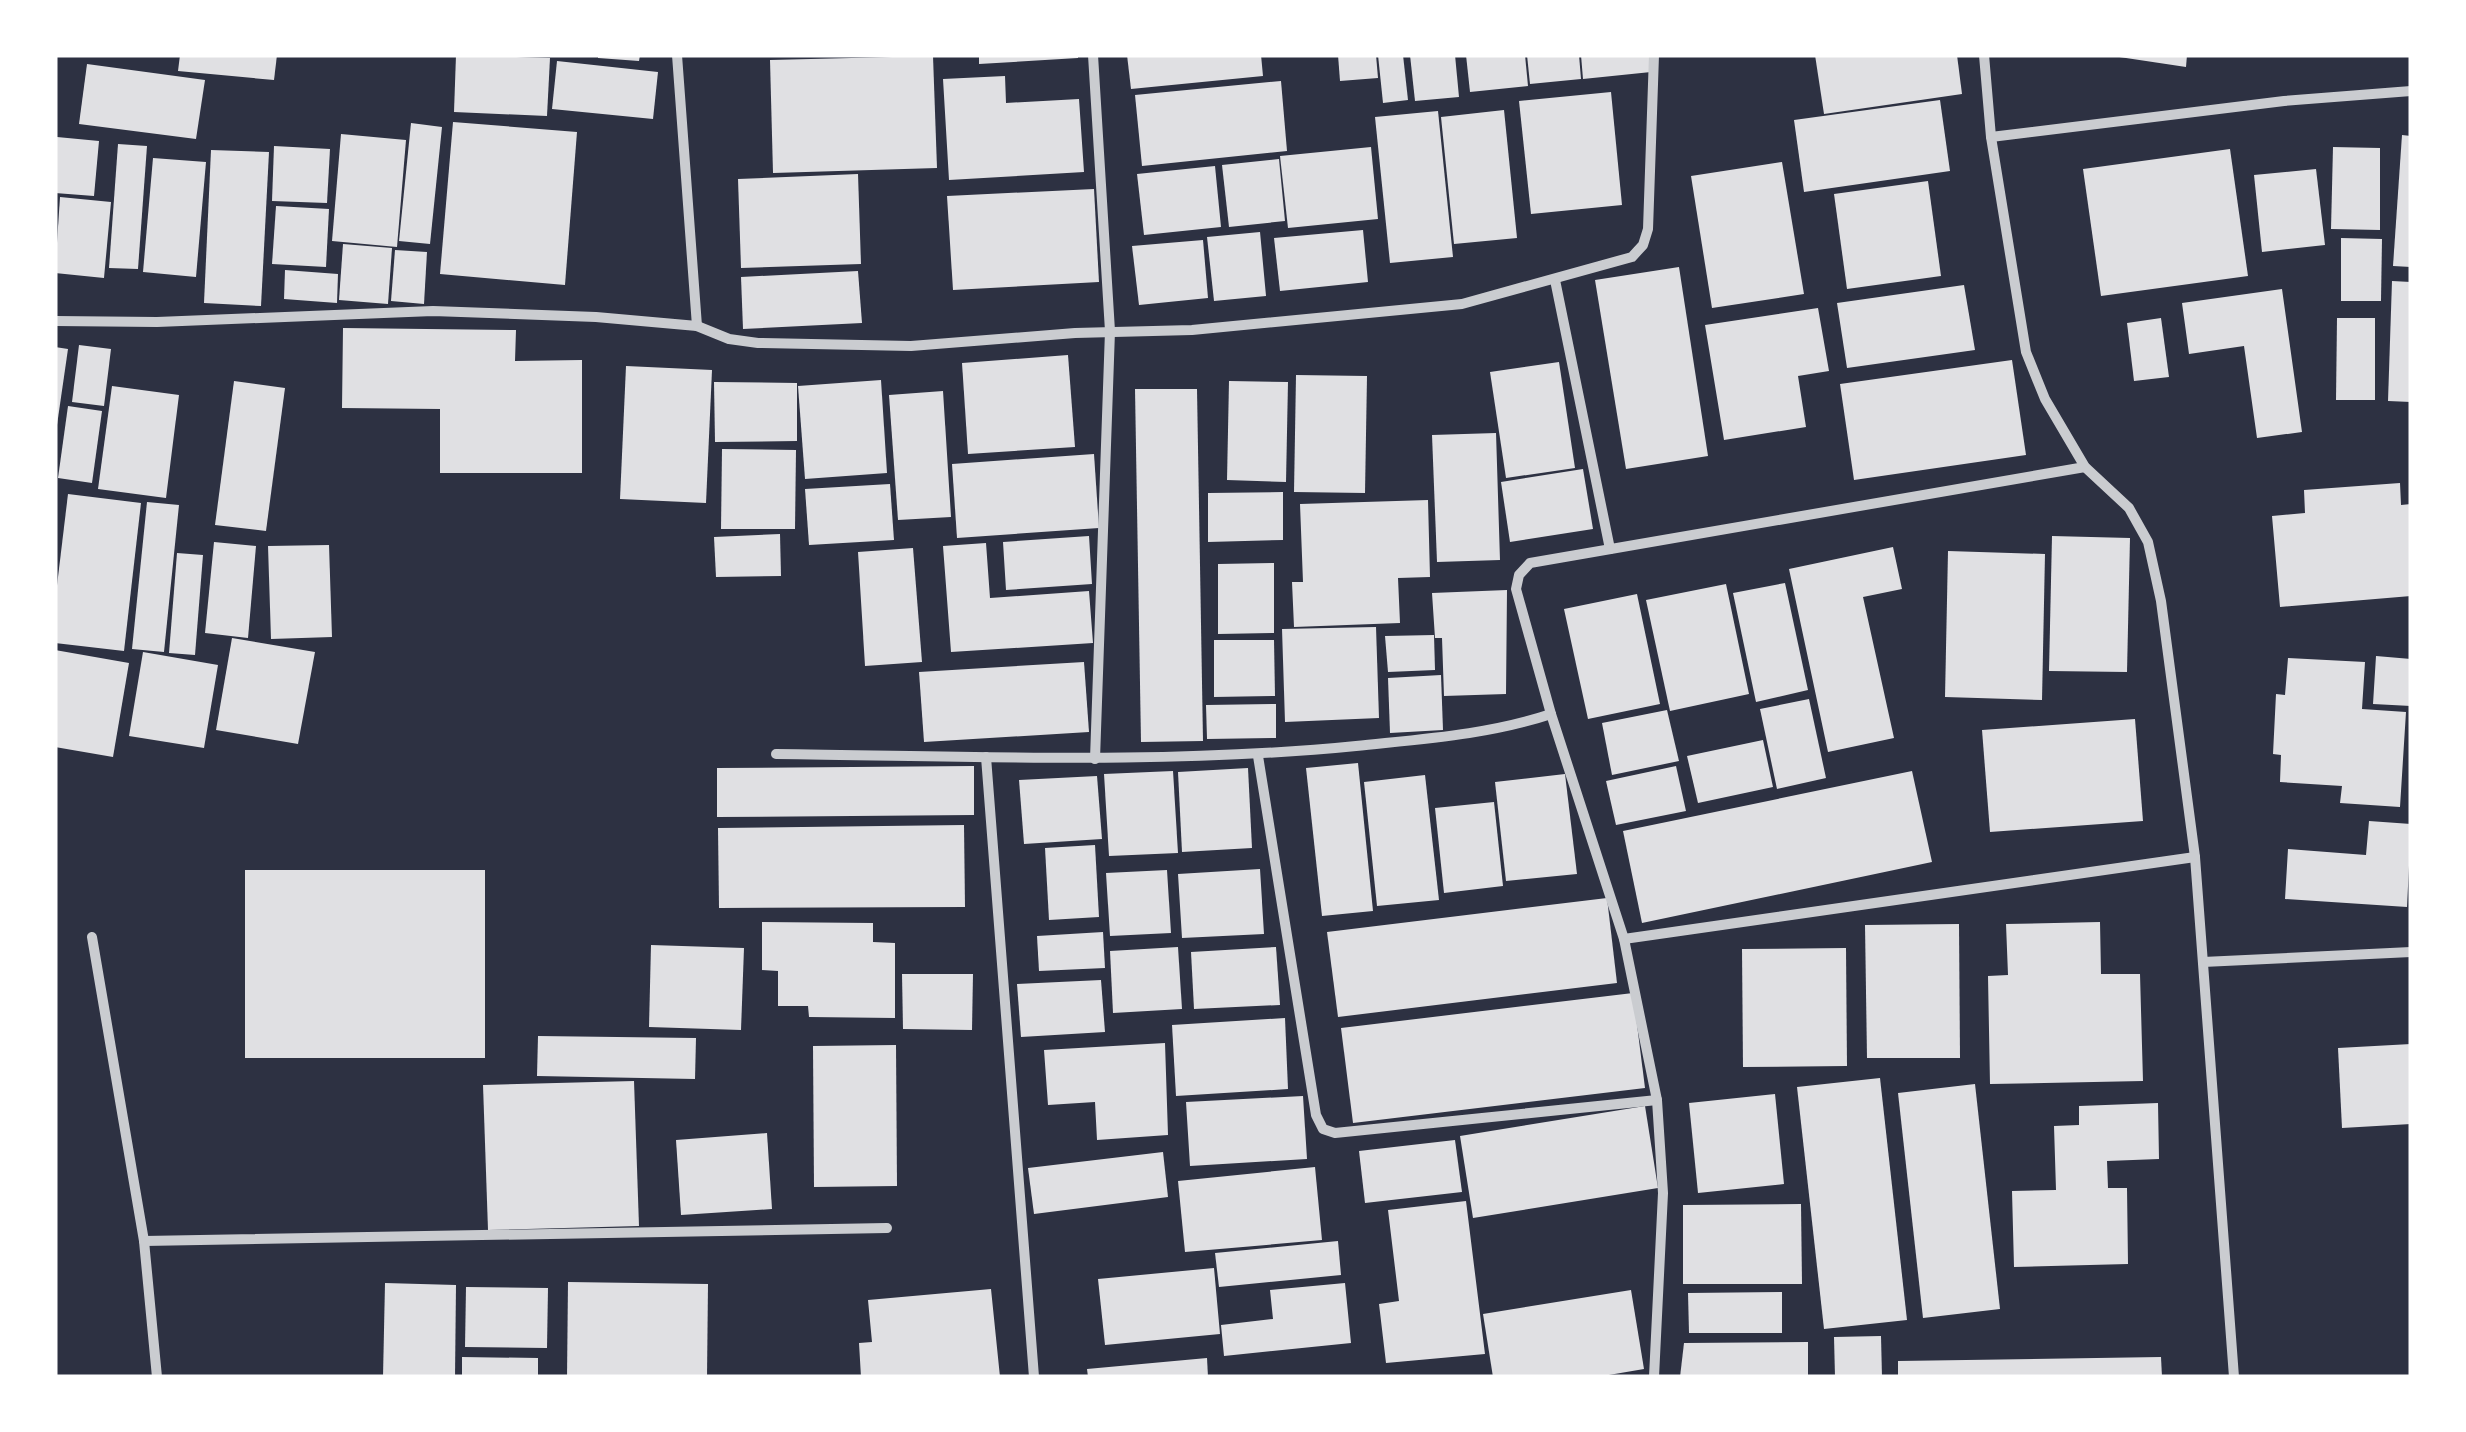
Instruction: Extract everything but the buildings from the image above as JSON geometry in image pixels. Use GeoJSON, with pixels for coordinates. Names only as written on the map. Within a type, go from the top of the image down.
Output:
{"type":"FeatureCollection","features":[{"type":"Feature","properties":{"kind":"street"},"geometry":{"type":"LineString","coordinates":[[676,55],[697,326]]}},
{"type":"Feature","properties":{"kind":"street"},"geometry":{"type":"LineString","coordinates":[[1093,55],[1110,332],[1095,759]]}},
{"type":"Feature","properties":{"kind":"street"},"geometry":{"type":"LineString","coordinates":[[55,321],[157,322],[433,311],[697,326],[729,339],[794,345],[911,346],[1192,330],[1462,304],[1632,257],[1643,245],[1648,229],[1654,55]]}},
{"type":"Feature","properties":{"kind":"street"},"geometry":{"type":"LineString","coordinates":[[1984,55],[1991,137],[2026,352],[2045,400],[2085,468],[2128,508],[2148,542],[2161,600],[2195,857],[2234,1377]]}},
{"type":"Feature","properties":{"kind":"street"},"geometry":{"type":"LineString","coordinates":[[1991,137],[2284,101],[2411,91]]}},
{"type":"Feature","properties":{"kind":"street"},"geometry":{"type":"LineString","coordinates":[[1555,280],[1610,550]]}},
{"type":"Feature","properties":{"kind":"street"},"geometry":{"type":"LineString","coordinates":[[1654,1377],[1663,1193],[1657,1100],[1624,939],[1551,714],[1516,589],[1519,575],[1530,563],[2085,468]]}},
{"type":"Feature","properties":{"kind":"street"},"geometry":{"type":"LineString","coordinates":[[776,754],[1095,759],[1258,756],[1454,736],[1513,727],[1551,714]]}},
{"type":"Feature","properties":{"kind":"street"},"geometry":{"type":"LineString","coordinates":[[986,756],[1034,1377]]}},
{"type":"Feature","properties":{"kind":"street"},"geometry":{"type":"LineString","coordinates":[[1258,756],[1316,1115],[1323,1129],[1335,1134],[1657,1100]]}},
{"type":"Feature","properties":{"kind":"street"},"geometry":{"type":"LineString","coordinates":[[1624,939],[2195,857]]}},
{"type":"Feature","properties":{"kind":"street"},"geometry":{"type":"LineString","coordinates":[[92,936],[144,1241],[157,1377]]}},
{"type":"Feature","properties":{"kind":"street"},"geometry":{"type":"LineString","coordinates":[[2204,962],[2411,952]]}},
{"type":"Feature","properties":{"kind":"street"},"geometry":{"type":"LineString","coordinates":[[144,1241],[887,1228]]}}]}
